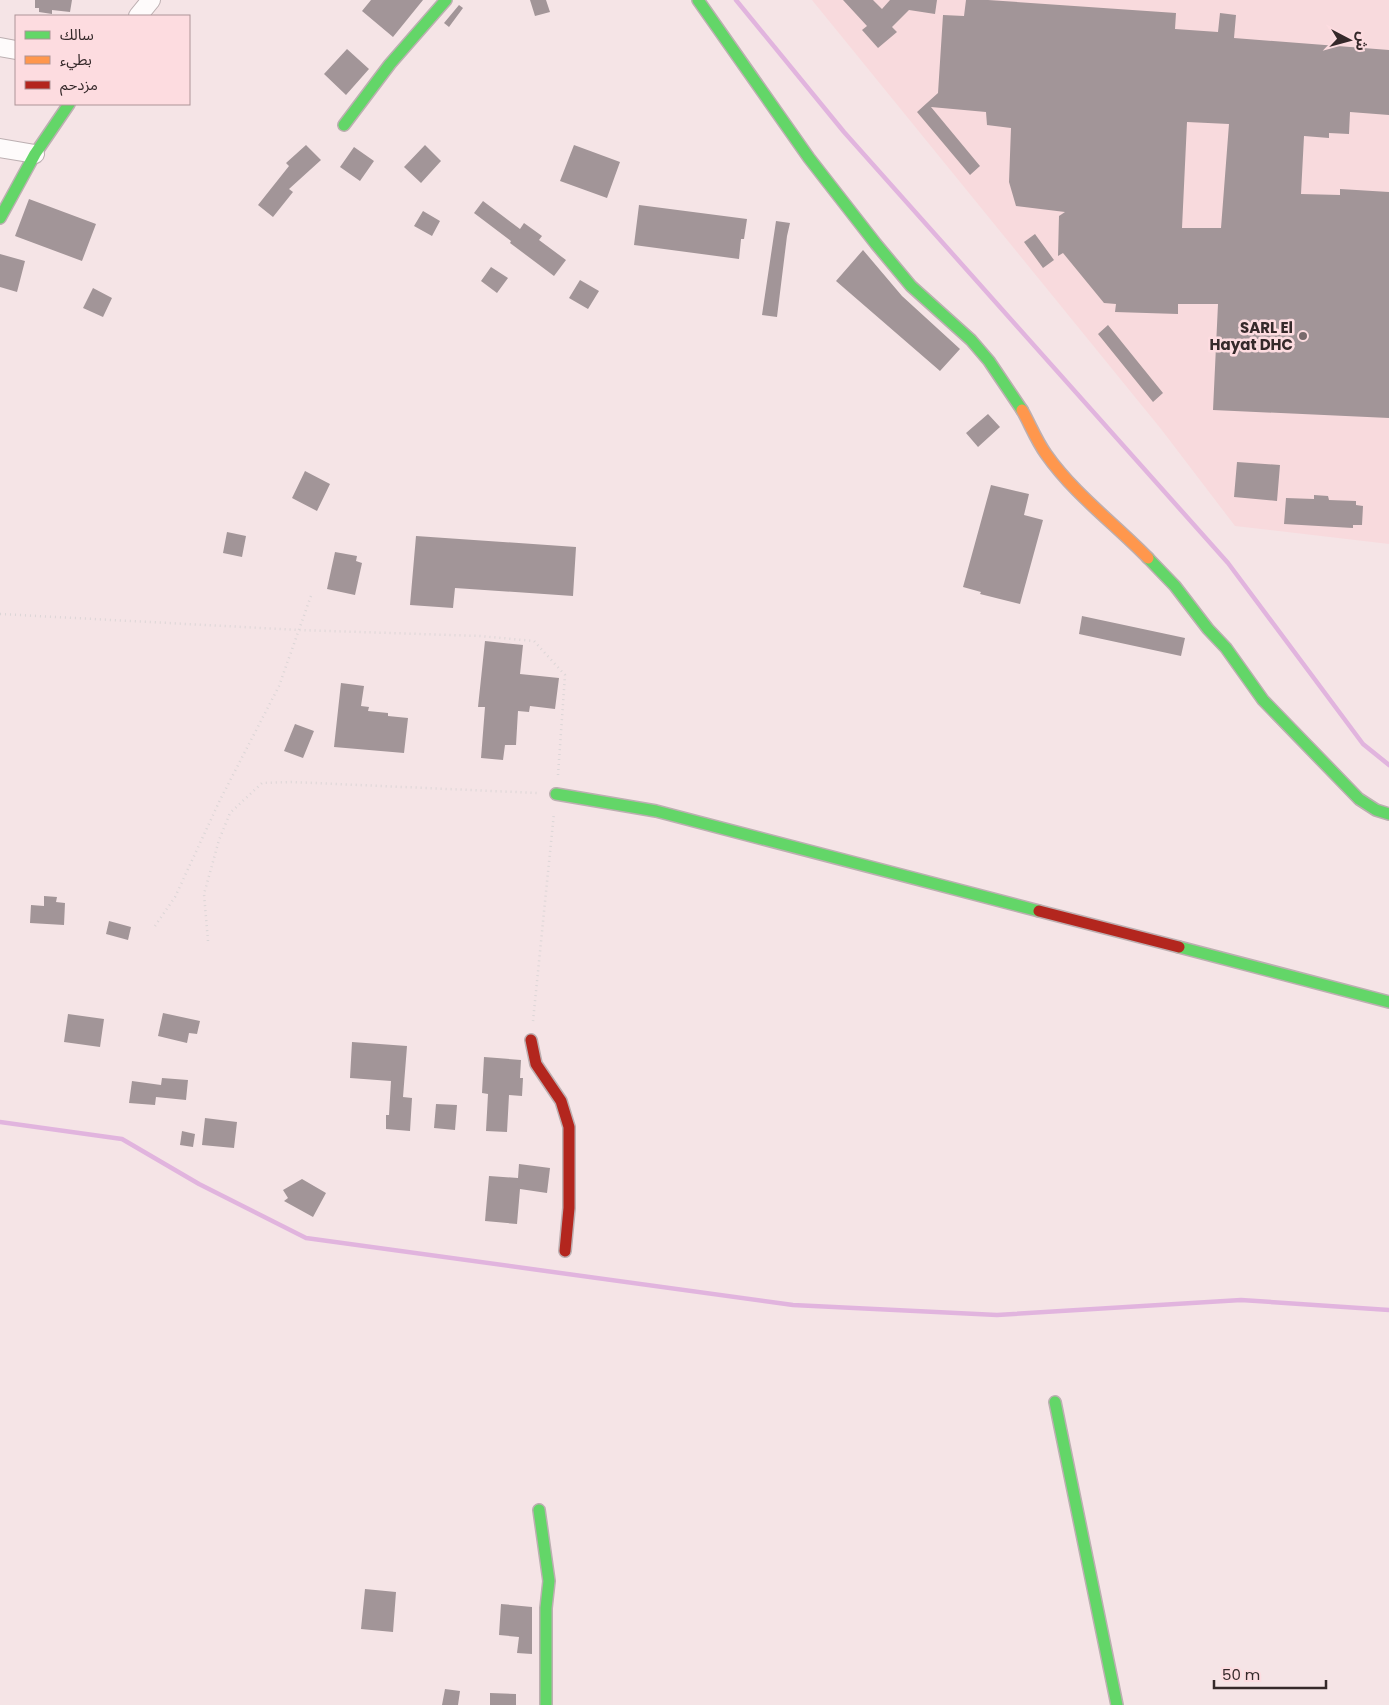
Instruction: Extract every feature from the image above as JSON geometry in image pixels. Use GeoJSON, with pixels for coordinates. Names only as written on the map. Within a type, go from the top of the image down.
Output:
{"type":"FeatureCollection","features":[{"type":"Feature","properties":{"kind":"street"},"geometry":{"type":"LineString","coordinates":[[139,15],[151,0]]}},
{"type":"Feature","properties":{"kind":"street"},"geometry":{"type":"LineString","coordinates":[[344,125],[390,64],[446,0]]}},
{"type":"Feature","properties":{"kind":"street"},"geometry":{"type":"LineString","coordinates":[[698,0],[809,158],[876,244],[911,286],[972,340],[989,362],[1020,406],[1046,453],[1067,479],[1097,512],[1137,547],[1175,586],[1208,629],[1226,648],[1263,700],[1359,799],[1376,810],[1389,814]]}},
{"type":"Feature","properties":{"kind":"street"},"geometry":{"type":"LineString","coordinates":[[0,47],[15,50]]}},
{"type":"Feature","properties":{"kind":"street"},"geometry":{"type":"LineString","coordinates":[[0,218],[35,154],[67,105]]}},
{"type":"Feature","properties":{"kind":"street"},"geometry":{"type":"LineString","coordinates":[[0,148],[35,154]]}},
{"type":"Feature","properties":{"kind":"street"},"geometry":{"type":"LineString","coordinates":[[556,794],[656,811],[1389,1002]]}},
{"type":"Feature","properties":{"kind":"street"},"geometry":{"type":"LineString","coordinates":[[531,1040],[536,1064],[561,1101],[569,1127],[570,1208],[565,1251]]}},
{"type":"Feature","properties":{"kind":"street"},"geometry":{"type":"LineString","coordinates":[[1055,1402],[1117,1705]]}},
{"type":"Feature","properties":{"kind":"street"},"geometry":{"type":"LineString","coordinates":[[539,1510],[548,1581],[546,1705]]}},
{"type":"Feature","properties":{"kind":"path"},"geometry":{"type":"LineString","coordinates":[[155,926],[175,897],[220,800],[279,686],[312,593]]}},
{"type":"Feature","properties":{"kind":"path"},"geometry":{"type":"LineString","coordinates":[[0,614],[299,630],[480,636],[534,641],[565,675],[556,794],[531,1040]]}},
{"type":"Feature","properties":{"kind":"path"},"geometry":{"type":"LineString","coordinates":[[208,941],[204,894],[219,840],[230,813],[262,783],[292,782],[556,794]]}},
{"type":"Feature","properties":{"kind":"shaded area"},"geometry":{"type":"Polygon","coordinates":[[[812,0],[1389,0],[1389,544],[1235,526],[1161,429],[812,0]]]}},
{"type":"Feature","properties":{"kind":"building"},"geometry":{"type":"Polygon","coordinates":[[[35,0],[72,0],[70,12],[52,10],[52,14],[39,12],[39,8],[35,8],[35,0]]]}},
{"type":"Feature","properties":{"kind":"building"},"geometry":{"type":"Polygon","coordinates":[[[371,0],[423,0],[393,37],[362,11],[371,0]]]}},
{"type":"Feature","properties":{"kind":"building"},"geometry":{"type":"Polygon","coordinates":[[[530,0],[546,0],[550,12],[535,16],[530,0]]]}},
{"type":"Feature","properties":{"kind":"building"},"geometry":{"type":"Polygon","coordinates":[[[843,0],[873,0],[882,9],[890,0],[937,0],[935,14],[909,10],[892,27],[897,32],[878,48],[862,30],[867,26],[843,0]]]}},
{"type":"Feature","properties":{"kind":"building"},"geometry":{"type":"Polygon","coordinates":[[[966,0],[988,0],[1176,13],[1175,29],[1218,32],[1220,13],[1236,15],[1234,38],[1389,50],[1389,115],[1350,112],[1349,134],[1329,133],[1329,138],[1304,136],[1301,194],[1340,195],[1340,189],[1389,192],[1389,418],[1213,410],[1218,304],[1178,304],[1178,314],[1115,312],[1116,304],[1104,303],[1063,253],[1058,256],[1059,216],[1065,212],[1016,206],[1009,182],[1011,128],[987,125],[986,112],[931,107],[980,166],[970,175],[917,112],[938,93],[943,15],[964,16],[966,0]],[[1187,122],[1182,228],[1221,228],[1229,124],[1187,122]]]}},
{"type":"Feature","properties":{"kind":"building"},"geometry":{"type":"Polygon","coordinates":[[[459,5],[463,8],[449,27],[444,23],[459,5]]]}},
{"type":"Feature","properties":{"kind":"building"},"geometry":{"type":"Polygon","coordinates":[[[347,49],[369,69],[346,95],[324,74],[347,49]]]}},
{"type":"Feature","properties":{"kind":"building"},"geometry":{"type":"Polygon","coordinates":[[[306,145],[321,160],[289,189],[293,192],[273,217],[258,205],[289,166],[286,163],[306,145]]]}},
{"type":"Feature","properties":{"kind":"building"},"geometry":{"type":"Polygon","coordinates":[[[425,145],[441,161],[421,183],[404,167],[425,145]]]}},
{"type":"Feature","properties":{"kind":"building"},"geometry":{"type":"Polygon","coordinates":[[[574,145],[620,162],[607,198],[560,181],[574,145]]]}},
{"type":"Feature","properties":{"kind":"building"},"geometry":{"type":"Polygon","coordinates":[[[354,147],[374,161],[360,181],[340,167],[354,147]]]}},
{"type":"Feature","properties":{"kind":"building"},"geometry":{"type":"Polygon","coordinates":[[[29,199],[96,224],[82,261],[15,236],[29,199]]]}},
{"type":"Feature","properties":{"kind":"building"},"geometry":{"type":"Polygon","coordinates":[[[483,201],[520,229],[524,223],[542,236],[539,240],[566,260],[554,276],[474,213],[483,201]]]}},
{"type":"Feature","properties":{"kind":"building"},"geometry":{"type":"Polygon","coordinates":[[[639,205],[747,219],[744,239],[741,239],[739,259],[634,245],[639,205]]]}},
{"type":"Feature","properties":{"kind":"building"},"geometry":{"type":"Polygon","coordinates":[[[423,211],[440,221],[432,236],[414,226],[423,211]]]}},
{"type":"Feature","properties":{"kind":"building"},"geometry":{"type":"Polygon","coordinates":[[[776,221],[790,223],[777,317],[762,315],[776,221]]]}},
{"type":"Feature","properties":{"kind":"building"},"geometry":{"type":"Polygon","coordinates":[[[1035,234],[1054,260],[1043,268],[1024,242],[1035,234]]]}},
{"type":"Feature","properties":{"kind":"building"},"geometry":{"type":"Polygon","coordinates":[[[863,250],[902,296],[960,349],[940,371],[836,281],[863,250]]]}},
{"type":"Feature","properties":{"kind":"building"},"geometry":{"type":"Polygon","coordinates":[[[0,254],[25,261],[17,292],[0,287],[0,254]]]}},
{"type":"Feature","properties":{"kind":"building"},"geometry":{"type":"Polygon","coordinates":[[[491,267],[508,278],[497,293],[481,281],[491,267]]]}},
{"type":"Feature","properties":{"kind":"building"},"geometry":{"type":"Polygon","coordinates":[[[580,280],[599,291],[588,309],[569,298],[580,280]]]}},
{"type":"Feature","properties":{"kind":"building"},"geometry":{"type":"Polygon","coordinates":[[[93,288],[112,298],[103,317],[83,308],[93,288]]]}},
{"type":"Feature","properties":{"kind":"building"},"geometry":{"type":"Polygon","coordinates":[[[1108,325],[1163,393],[1153,402],[1098,334],[1108,325]]]}},
{"type":"Feature","properties":{"kind":"building"},"geometry":{"type":"Polygon","coordinates":[[[988,414],[1000,427],[978,447],[966,433],[988,414]]]}},
{"type":"Feature","properties":{"kind":"building"},"geometry":{"type":"Polygon","coordinates":[[[1237,462],[1280,465],[1277,501],[1234,497],[1237,462]]]}},
{"type":"Feature","properties":{"kind":"building"},"geometry":{"type":"Polygon","coordinates":[[[305,471],[330,484],[317,511],[292,498],[305,471]]]}},
{"type":"Feature","properties":{"kind":"building"},"geometry":{"type":"Polygon","coordinates":[[[991,485],[1029,494],[1024,515],[1043,520],[1020,604],[980,594],[981,592],[963,587],[991,485]]]}},
{"type":"Feature","properties":{"kind":"building"},"geometry":{"type":"Polygon","coordinates":[[[1314,495],[1328,496],[1329,500],[1356,501],[1356,505],[1363,506],[1362,525],[1353,525],[1353,528],[1284,524],[1286,498],[1314,499],[1314,495]]]}},
{"type":"Feature","properties":{"kind":"building"},"geometry":{"type":"Polygon","coordinates":[[[227,532],[246,536],[242,557],[223,553],[227,532]]]}},
{"type":"Feature","properties":{"kind":"building"},"geometry":{"type":"Polygon","coordinates":[[[416,536],[576,547],[573,596],[455,588],[453,608],[410,605],[416,536]]]}},
{"type":"Feature","properties":{"kind":"building"},"geometry":{"type":"Polygon","coordinates":[[[335,552],[357,556],[356,561],[362,563],[355,595],[327,589],[335,552]]]}},
{"type":"Feature","properties":{"kind":"building"},"geometry":{"type":"Polygon","coordinates":[[[1082,616],[1185,638],[1181,656],[1079,634],[1082,616]]]}},
{"type":"Feature","properties":{"kind":"building"},"geometry":{"type":"Polygon","coordinates":[[[485,641],[523,645],[520,674],[559,678],[555,709],[530,706],[529,712],[518,711],[516,745],[505,745],[503,760],[481,758],[485,707],[478,707],[485,641]]]}},
{"type":"Feature","properties":{"kind":"building"},"geometry":{"type":"Polygon","coordinates":[[[341,683],[364,686],[361,706],[369,707],[368,711],[408,718],[404,753],[334,747],[341,683]]]}},
{"type":"Feature","properties":{"kind":"building"},"geometry":{"type":"Polygon","coordinates":[[[295,724],[314,731],[303,758],[284,751],[295,724]]]}},
{"type":"Feature","properties":{"kind":"building"},"geometry":{"type":"Polygon","coordinates":[[[44,896],[57,897],[56,902],[65,903],[64,925],[30,923],[31,905],[44,906],[44,896]]]}},
{"type":"Feature","properties":{"kind":"building"},"geometry":{"type":"Polygon","coordinates":[[[109,921],[131,927],[128,940],[106,934],[109,921]]]}},
{"type":"Feature","properties":{"kind":"building"},"geometry":{"type":"Polygon","coordinates":[[[163,1013],[200,1021],[197,1034],[189,1033],[187,1043],[158,1036],[163,1013]]]}},
{"type":"Feature","properties":{"kind":"building"},"geometry":{"type":"Polygon","coordinates":[[[68,1014],[104,1019],[100,1047],[64,1042],[68,1014]]]}},
{"type":"Feature","properties":{"kind":"building"},"geometry":{"type":"Polygon","coordinates":[[[352,1042],[407,1046],[403,1097],[412,1098],[410,1131],[386,1129],[386,1115],[389,1115],[391,1081],[350,1078],[352,1042]]]}},
{"type":"Feature","properties":{"kind":"building"},"geometry":{"type":"Polygon","coordinates":[[[484,1057],[521,1060],[522,1096],[509,1095],[507,1132],[486,1131],[488,1094],[482,1093],[484,1057]]]}},
{"type":"Feature","properties":{"kind":"building"},"geometry":{"type":"Polygon","coordinates":[[[162,1078],[188,1080],[186,1100],[156,1097],[155,1105],[129,1103],[132,1081],[161,1085],[162,1078]]]}},
{"type":"Feature","properties":{"kind":"building"},"geometry":{"type":"Polygon","coordinates":[[[436,1104],[457,1105],[455,1130],[434,1128],[436,1104]]]}},
{"type":"Feature","properties":{"kind":"building"},"geometry":{"type":"Polygon","coordinates":[[[205,1118],[237,1122],[234,1148],[202,1145],[205,1118]]]}},
{"type":"Feature","properties":{"kind":"building"},"geometry":{"type":"Polygon","coordinates":[[[182,1131],[195,1134],[193,1147],[180,1145],[182,1131]]]}},
{"type":"Feature","properties":{"kind":"building"},"geometry":{"type":"Polygon","coordinates":[[[519,1164],[550,1168],[547,1193],[520,1189],[517,1224],[485,1221],[489,1176],[518,1178],[519,1164]]]}},
{"type":"Feature","properties":{"kind":"building"},"geometry":{"type":"Polygon","coordinates":[[[302,1179],[326,1193],[313,1217],[284,1201],[288,1198],[283,1190],[302,1179]]]}},
{"type":"Feature","properties":{"kind":"building"},"geometry":{"type":"Polygon","coordinates":[[[365,1589],[396,1592],[393,1632],[361,1629],[365,1589]]]}},
{"type":"Feature","properties":{"kind":"building"},"geometry":{"type":"Polygon","coordinates":[[[501,1604],[532,1607],[532,1654],[517,1653],[519,1637],[499,1635],[501,1604]]]}},
{"type":"Feature","properties":{"kind":"building"},"geometry":{"type":"Polygon","coordinates":[[[445,1689],[460,1691],[458,1705],[442,1705],[445,1689]]]}},
{"type":"Feature","properties":{"kind":"building"},"geometry":{"type":"Polygon","coordinates":[[[490,1693],[516,1694],[516,1705],[490,1705],[490,1693]]]}},
{"type":"Feature","properties":{"kind":"waterway"},"geometry":{"type":"LineString","coordinates":[[736,0],[844,132],[1228,563],[1363,744],[1389,765]]}},
{"type":"Feature","properties":{"kind":"waterway"},"geometry":{"type":"LineString","coordinates":[[0,1122],[122,1139],[199,1184],[306,1238],[793,1305],[997,1315],[1241,1300],[1389,1310]]}},
{"type":"Feature","properties":{"kind":"traffic: fast"},"geometry":{"type":"LineString","coordinates":[[344,125],[390,64],[446,0]]}},
{"type":"Feature","properties":{"kind":"traffic: fast"},"geometry":{"type":"LineString","coordinates":[[698,0],[809,158],[876,244],[911,286],[971,340],[989,361],[1022,410]]}},
{"type":"Feature","properties":{"kind":"traffic: fast"},"geometry":{"type":"LineString","coordinates":[[0,218],[35,154],[68,105]]}},
{"type":"Feature","properties":{"kind":"traffic: fast"},"geometry":{"type":"LineString","coordinates":[[1148,558],[1175,586],[1208,629],[1226,648],[1263,700],[1359,799],[1376,810],[1389,814]]}},
{"type":"Feature","properties":{"kind":"traffic: fast"},"geometry":{"type":"LineString","coordinates":[[556,794],[656,811],[1039,911]]}},
{"type":"Feature","properties":{"kind":"traffic: fast"},"geometry":{"type":"LineString","coordinates":[[1179,947],[1389,1002]]}},
{"type":"Feature","properties":{"kind":"traffic: fast"},"geometry":{"type":"LineString","coordinates":[[1055,1402],[1117,1705]]}},
{"type":"Feature","properties":{"kind":"traffic: fast"},"geometry":{"type":"LineString","coordinates":[[539,1510],[549,1581],[546,1608],[546,1705]]}},
{"type":"Feature","properties":{"kind":"traffic: slow"},"geometry":{"type":"LineString","coordinates":[[1022,410],[1042,449],[1057,469],[1148,558]]}},
{"type":"Feature","properties":{"kind":"traffic: jam"},"geometry":{"type":"LineString","coordinates":[[1039,911],[1179,947]]}},
{"type":"Feature","properties":{"kind":"traffic: jam"},"geometry":{"type":"LineString","coordinates":[[531,1040],[536,1064],[561,1101],[569,1127],[569,1208],[565,1251]]}},
{"type":"Feature","properties":{"kind":"place","name":"SARL El Hayat DHC"},"geometry":{"type":"Point","coordinates":[1303,336]}}]}
